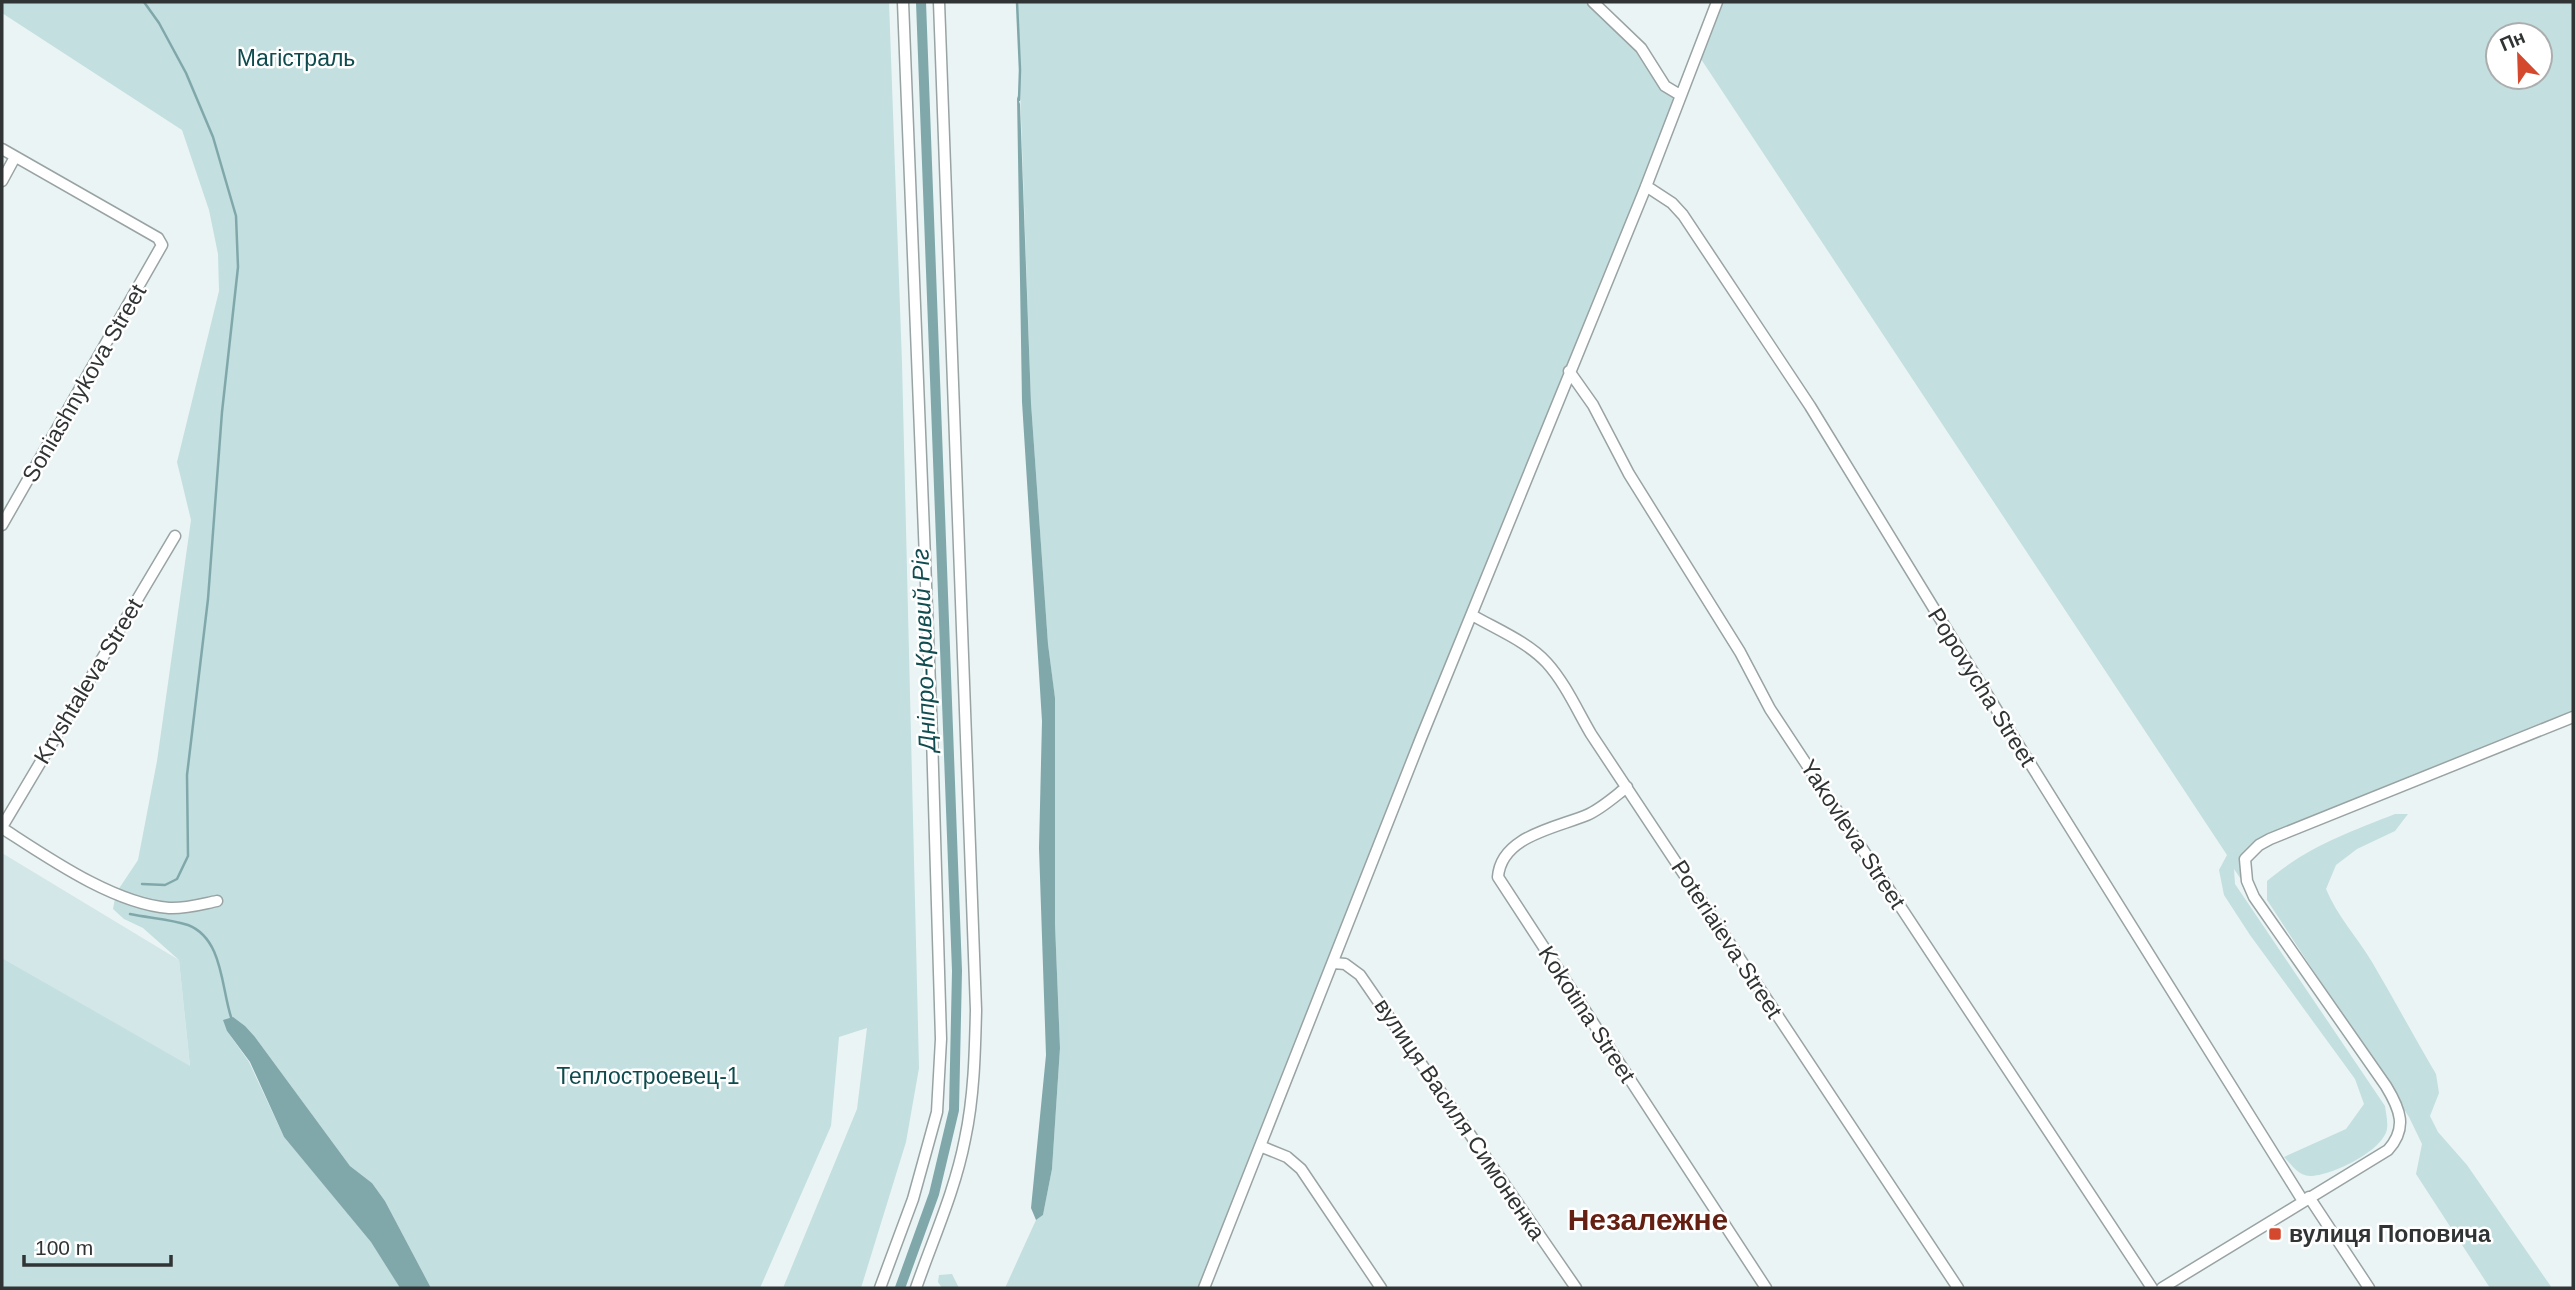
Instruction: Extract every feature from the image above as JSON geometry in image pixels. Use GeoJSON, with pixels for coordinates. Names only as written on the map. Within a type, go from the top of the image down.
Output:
{"type":"FeatureCollection","features":[{"type":"Feature","properties":{"kind":"street"},"geometry":{"type":"LineString","coordinates":[[880,1288],[913,1199],[937,1112],[941,1039],[932,736],[903,2]]}},
{"type":"Feature","properties":{"kind":"street"},"geometry":{"type":"LineString","coordinates":[[916,1288],[950,1198],[965,1139],[974,1069],[976,1010],[939,2]]}},
{"type":"Feature","properties":{"kind":"street"},"geometry":{"type":"LineString","coordinates":[[1593,2],[1641,48],[1665,86],[1680,95]]}},
{"type":"Feature","properties":{"kind":"street"},"geometry":{"type":"LineString","coordinates":[[1204,1288],[1569,371],[1646,186],[1717,2]]}},
{"type":"Feature","properties":{"kind":"street"},"geometry":{"type":"LineString","coordinates":[[2,149],[15,157],[2,181]]}},
{"type":"Feature","properties":{"kind":"street","name":"Soniashnykova Street"},"geometry":{"type":"LineString","coordinates":[[2,525],[162,248],[161,241],[15,157]]}},
{"type":"Feature","properties":{"kind":"street","name":"Popovycha Street"},"geometry":{"type":"LineString","coordinates":[[1646,186],[1672,203],[1683,215],[1802,395],[2306,1199],[2369,1288]]}},
{"type":"Feature","properties":{"kind":"street","name":"Yakovleva Street"},"geometry":{"type":"LineString","coordinates":[[1569,371],[1593,405],[1629,474],[1740,652],[1770,709],[2152,1288]]}},
{"type":"Feature","properties":{"kind":"street","name":"Kryshtaleva Street"},"geometry":{"type":"LineString","coordinates":[[2,828],[175,536]]}},
{"type":"Feature","properties":{"kind":"street","name":"Poteriaieva Street"},"geometry":{"type":"LineString","coordinates":[[1472,615],[1510,636],[1545,661],[1558,677],[1626,787],[1958,1288]]}},
{"type":"Feature","properties":{"kind":"street"},"geometry":{"type":"LineString","coordinates":[[2162,1288],[2388,1150],[2399,1131],[2401,1116],[2386,1086],[2254,897],[2247,881],[2245,859],[2259,845],[2270,839],[2573,716]]}},
{"type":"Feature","properties":{"kind":"street","name":"Kokotina Street"},"geometry":{"type":"LineString","coordinates":[[1626,787],[1588,815],[1524,840],[1505,858],[1499,868],[1499,877],[1766,1288]]}},
{"type":"Feature","properties":{"kind":"street"},"geometry":{"type":"LineString","coordinates":[[2,828],[69,871],[131,899],[169,908],[218,901]]}},
{"type":"Feature","properties":{"kind":"street","name":"вулиця Василя Симоненка"},"geometry":{"type":"LineString","coordinates":[[1334,963],[1345,964],[1360,975],[1576,1288]]}},
{"type":"Feature","properties":{"kind":"street"},"geometry":{"type":"LineString","coordinates":[[1260,1146],[1287,1157],[1301,1169],[1381,1288]]}},
{"type":"Feature","properties":{"kind":"shaded area"},"geometry":{"type":"Polygon","coordinates":[[[1017,96],[1020,104],[1031,403],[1048,644],[1055,698],[1055,924],[1060,1048],[1052,1169],[1043,1215],[1036,1220],[1031,1208],[1046,1055],[1039,848],[1042,721],[1022,402],[1017,96]]]}},
{"type":"Feature","properties":{"kind":"shaded area"},"geometry":{"type":"Polygon","coordinates":[[[2,853],[179,960],[190,1067],[2,958],[2,853]]]}},
{"type":"Feature","properties":{"kind":"shaded area"},"geometry":{"type":"Polygon","coordinates":[[[233,1017],[255,1037],[350,1166],[372,1183],[385,1201],[431,1288],[400,1288],[371,1242],[284,1137],[250,1062],[227,1031],[223,1020],[233,1017]]]}},
{"type":"Feature","properties":{"kind":"green space"},"geometry":{"type":"Polygon","coordinates":[[[2,2],[889,2],[902,363],[919,1068],[906,1142],[861,1288],[783,1288],[857,1109],[867,1028],[839,1037],[831,1126],[760,1288],[431,1288],[385,1201],[372,1183],[350,1166],[255,1037],[227,1031],[249,1062],[284,1137],[372,1242],[400,1288],[2,1288],[2,958],[190,1066],[179,960],[143,928],[124,919],[113,909],[116,893],[138,860],[157,761],[191,520],[177,462],[219,291],[218,254],[209,210],[182,130],[2,13],[2,2]]]}},
{"type":"Feature","properties":{"kind":"green space"},"geometry":{"type":"Polygon","coordinates":[[[1017,2],[1593,2],[1641,48],[1657,75],[1680,95],[1201,1288],[1005,1288],[1036,1220],[1043,1215],[1052,1169],[1060,1048],[1055,924],[1055,699],[1048,644],[1031,403],[1017,2]]]}},
{"type":"Feature","properties":{"kind":"green space"},"geometry":{"type":"Polygon","coordinates":[[[1717,2],[2573,2],[2573,717],[2270,839],[2245,859],[2256,902],[2234,869],[2235,884],[2385,1106],[2387,1129],[2376,1146],[2355,1161],[2330,1172],[2306,1175],[2298,1172],[2284,1157],[2346,1129],[2364,1104],[2355,1079],[2224,895],[2219,870],[2227,855],[1697,53],[1717,2]]]}},
{"type":"Feature","properties":{"kind":"green space"},"geometry":{"type":"Polygon","coordinates":[[[2395,814],[2408,814],[2395,831],[2357,849],[2336,865],[2326,889],[2341,917],[2372,962],[2436,1074],[2439,1093],[2430,1116],[2438,1132],[2467,1165],[2552,1288],[2490,1288],[2416,1174],[2422,1144],[2409,1117],[2267,900],[2267,881],[2282,869],[2328,842],[2395,814]]]}},
{"type":"Feature","properties":{"kind":"green space"},"geometry":{"type":"Polygon","coordinates":[[[952,1274],[959,1288],[942,1288],[938,1282],[939,1275],[952,1274]]]}},
{"type":"Feature","properties":{"kind":"waterway"},"geometry":{"type":"LineString","coordinates":[[142,884],[165,885],[177,879],[188,856],[187,775],[208,599],[222,412],[238,267],[236,216],[213,137],[186,73],[159,23],[144,2]]}},
{"type":"Feature","properties":{"kind":"waterway","name":"Дніпро-Кривий Ріг"},"geometry":{"type":"LineString","coordinates":[[900,1288],[934,1194],[954,1110],[957,971],[921,2]]}},
{"type":"Feature","properties":{"kind":"waterway"},"geometry":{"type":"LineString","coordinates":[[1017,2],[1019,100]]}},
{"type":"Feature","properties":{"kind":"waterway"},"geometry":{"type":"LineString","coordinates":[[130,914],[181,923],[200,932],[215,953],[232,1020]]}},
{"type":"Feature","properties":{"kind":"place","name":"вулиця Поповича"},"geometry":{"type":"Point","coordinates":[2275,1234]}},
{"type":"Feature","properties":{"kind":"district","name":"Незалежне"},"geometry":{"type":"Point","coordinates":[1648,1220]}},
{"type":"Feature","properties":{"kind":"park label","name":"Магістраль"},"geometry":{"type":"Point","coordinates":[296,58]}},
{"type":"Feature","properties":{"kind":"park label","name":"Теплостроевец-1"},"geometry":{"type":"Point","coordinates":[648,1076]}}]}
